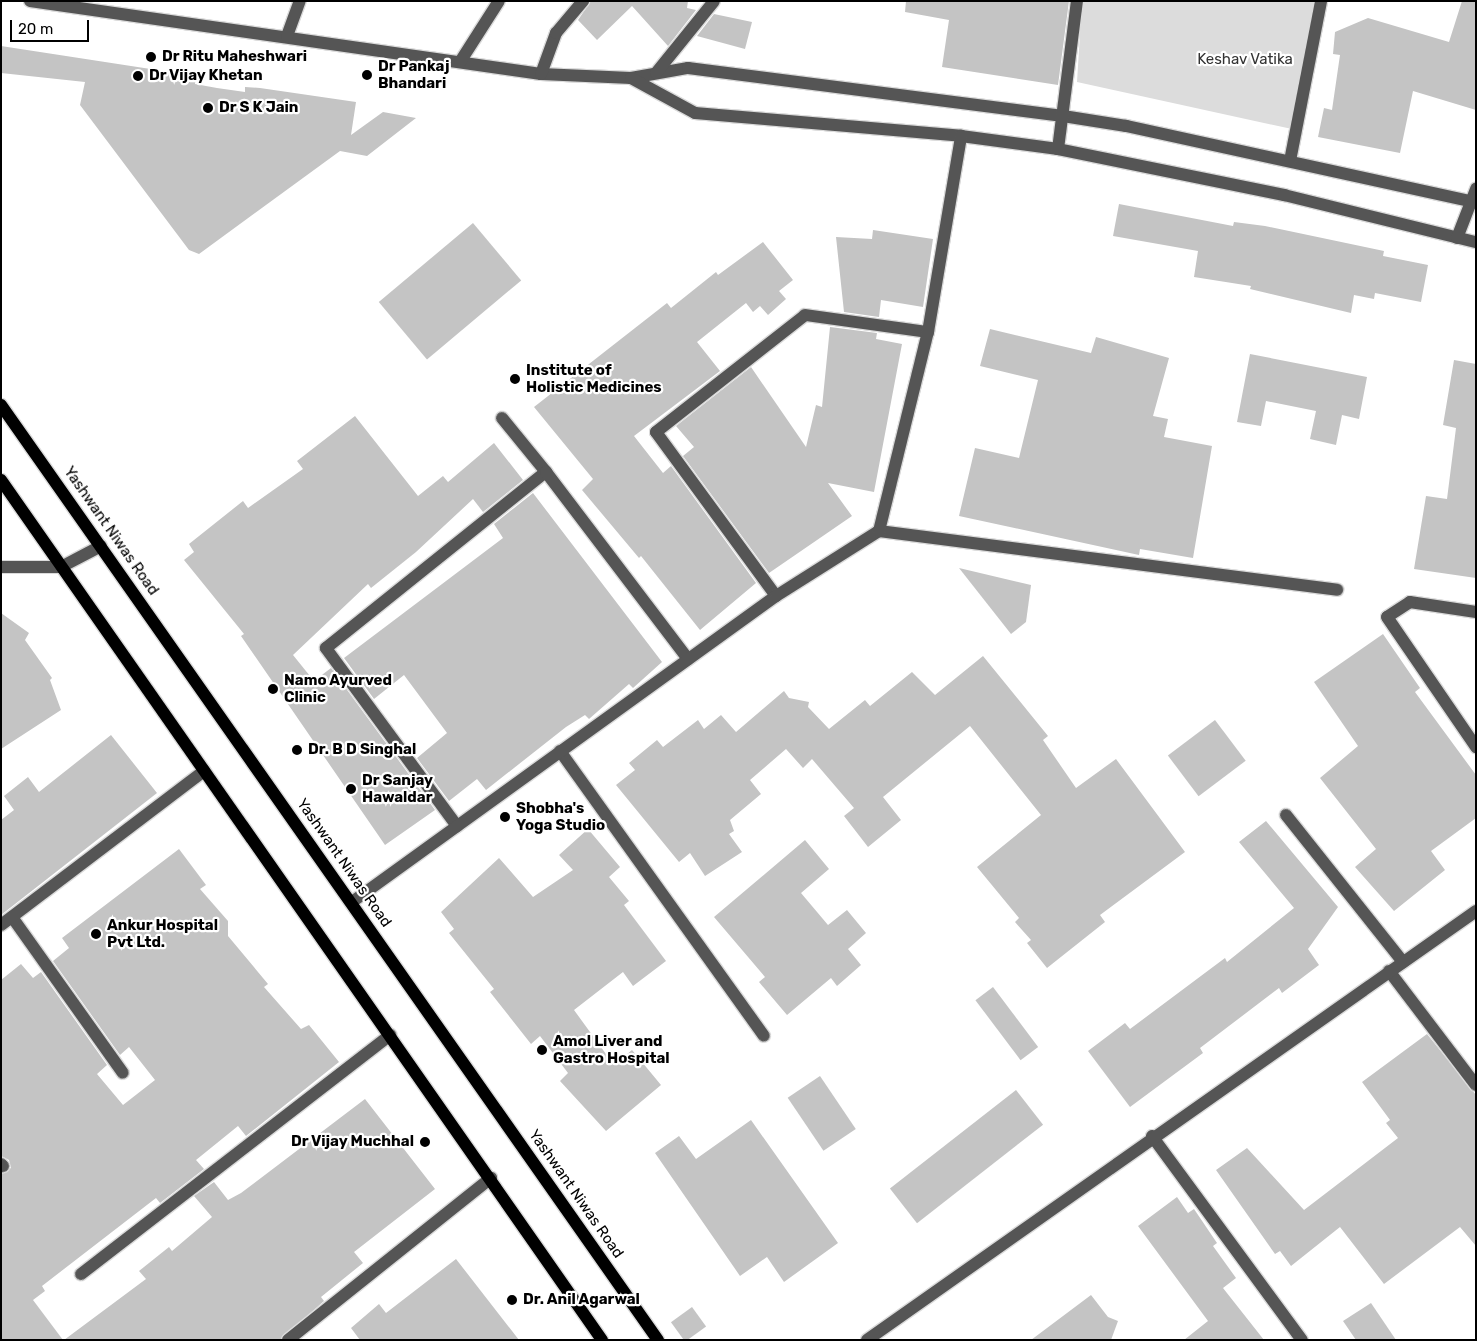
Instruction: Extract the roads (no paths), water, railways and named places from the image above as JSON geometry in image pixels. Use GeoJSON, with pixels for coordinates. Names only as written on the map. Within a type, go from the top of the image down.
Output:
{"type":"FeatureCollection","features":[{"type":"Feature","properties":{"kind":"main road","name":"Yashwant Niwas Road"},"geometry":{"type":"LineString","coordinates":[[1,405],[658,1340]]}},
{"type":"Feature","properties":{"kind":"main road"},"geometry":{"type":"LineString","coordinates":[[1,480],[492,1178],[602,1340]]}},
{"type":"Feature","properties":{"kind":"street"},"geometry":{"type":"LineString","coordinates":[[30,1],[287,36],[540,74],[631,78],[688,68],[1063,116],[1474,197],[1457,238]]}},
{"type":"Feature","properties":{"kind":"street"},"geometry":{"type":"LineString","coordinates":[[287,36],[300,1]]}},
{"type":"Feature","properties":{"kind":"street"},"geometry":{"type":"LineString","coordinates":[[460,62],[499,1]]}},
{"type":"Feature","properties":{"kind":"street"},"geometry":{"type":"LineString","coordinates":[[540,74],[556,32],[583,1]]}},
{"type":"Feature","properties":{"kind":"street"},"geometry":{"type":"LineString","coordinates":[[656,74],[714,1]]}},
{"type":"Feature","properties":{"kind":"street"},"geometry":{"type":"LineString","coordinates":[[1058,149],[1077,1]]}},
{"type":"Feature","properties":{"kind":"street"},"geometry":{"type":"LineString","coordinates":[[1290,161],[1321,1]]}},
{"type":"Feature","properties":{"kind":"street"},"geometry":{"type":"LineString","coordinates":[[631,78],[695,112],[961,136],[1058,149],[1284,194],[1476,242]]}},
{"type":"Feature","properties":{"kind":"street"},"geometry":{"type":"LineString","coordinates":[[879,531],[928,332],[961,136]]}},
{"type":"Feature","properties":{"kind":"street"},"geometry":{"type":"LineString","coordinates":[[776,596],[656,432],[805,315],[928,332]]}},
{"type":"Feature","properties":{"kind":"street"},"geometry":{"type":"LineString","coordinates":[[502,418],[546,472],[688,659]]}},
{"type":"Feature","properties":{"kind":"street"},"geometry":{"type":"LineString","coordinates":[[457,826],[326,648],[546,472]]}},
{"type":"Feature","properties":{"kind":"street"},"geometry":{"type":"LineString","coordinates":[[352,902],[776,596],[879,531],[1337,590]]}},
{"type":"Feature","properties":{"kind":"street"},"geometry":{"type":"LineString","coordinates":[[1,567],[61,566],[101,546]]}},
{"type":"Feature","properties":{"kind":"street"},"geometry":{"type":"LineString","coordinates":[[1476,612],[1410,602],[1387,617],[1476,747]]}},
{"type":"Feature","properties":{"kind":"street"},"geometry":{"type":"LineString","coordinates":[[560,751],[764,1036]]}},
{"type":"Feature","properties":{"kind":"street"},"geometry":{"type":"LineString","coordinates":[[1,925],[204,771]]}},
{"type":"Feature","properties":{"kind":"street"},"geometry":{"type":"LineString","coordinates":[[1286,815],[1402,962]]}},
{"type":"Feature","properties":{"kind":"street"},"geometry":{"type":"LineString","coordinates":[[867,1340],[1152,1136],[1476,911]]}},
{"type":"Feature","properties":{"kind":"street"},"geometry":{"type":"LineString","coordinates":[[12,917],[123,1073]]}},
{"type":"Feature","properties":{"kind":"street"},"geometry":{"type":"LineString","coordinates":[[1389,970],[1476,1085]]}},
{"type":"Feature","properties":{"kind":"street"},"geometry":{"type":"LineString","coordinates":[[81,1274],[390,1035]]}},
{"type":"Feature","properties":{"kind":"street"},"geometry":{"type":"LineString","coordinates":[[1152,1136],[1302,1340]]}},
{"type":"Feature","properties":{"kind":"street"},"geometry":{"type":"LineString","coordinates":[[288,1340],[492,1178]]}},
{"type":"Feature","properties":{"kind":"place","name":"Dr Ritu Maheshwari"},"geometry":{"type":"Point","coordinates":[151,57]}},
{"type":"Feature","properties":{"kind":"place","name":"Dr Pankaj Bhandari"},"geometry":{"type":"Point","coordinates":[367,75]}},
{"type":"Feature","properties":{"kind":"place","name":"Dr Vijay Khetan"},"geometry":{"type":"Point","coordinates":[138,76]}},
{"type":"Feature","properties":{"kind":"place","name":"Dr S K Jain"},"geometry":{"type":"Point","coordinates":[208,108]}},
{"type":"Feature","properties":{"kind":"place","name":"Institute of Holistic Medicines"},"geometry":{"type":"Point","coordinates":[515,379]}},
{"type":"Feature","properties":{"kind":"place","name":"Namo Ayurved Clinic"},"geometry":{"type":"Point","coordinates":[273,689]}},
{"type":"Feature","properties":{"kind":"place","name":"Dr. B D Singhal"},"geometry":{"type":"Point","coordinates":[297,750]}},
{"type":"Feature","properties":{"kind":"place","name":"Dr Sanjay Hawaldar"},"geometry":{"type":"Point","coordinates":[351,789]}},
{"type":"Feature","properties":{"kind":"place","name":"Shobha's Yoga Studio"},"geometry":{"type":"Point","coordinates":[505,817]}},
{"type":"Feature","properties":{"kind":"place","name":"Ankur Hospital Pvt Ltd."},"geometry":{"type":"Point","coordinates":[96,934]}},
{"type":"Feature","properties":{"kind":"place","name":"Amol Liver and Gastro Hospital"},"geometry":{"type":"Point","coordinates":[542,1050]}},
{"type":"Feature","properties":{"kind":"place","name":"Dr Vijay Muchhal"},"geometry":{"type":"Point","coordinates":[425,1142]}},
{"type":"Feature","properties":{"kind":"place","name":"Dr. Anil Agarwal"},"geometry":{"type":"Point","coordinates":[512,1300]}},
{"type":"Feature","properties":{"kind":"park label","name":"Keshav Vatika"},"geometry":{"type":"Point","coordinates":[1245,60]}}]}
